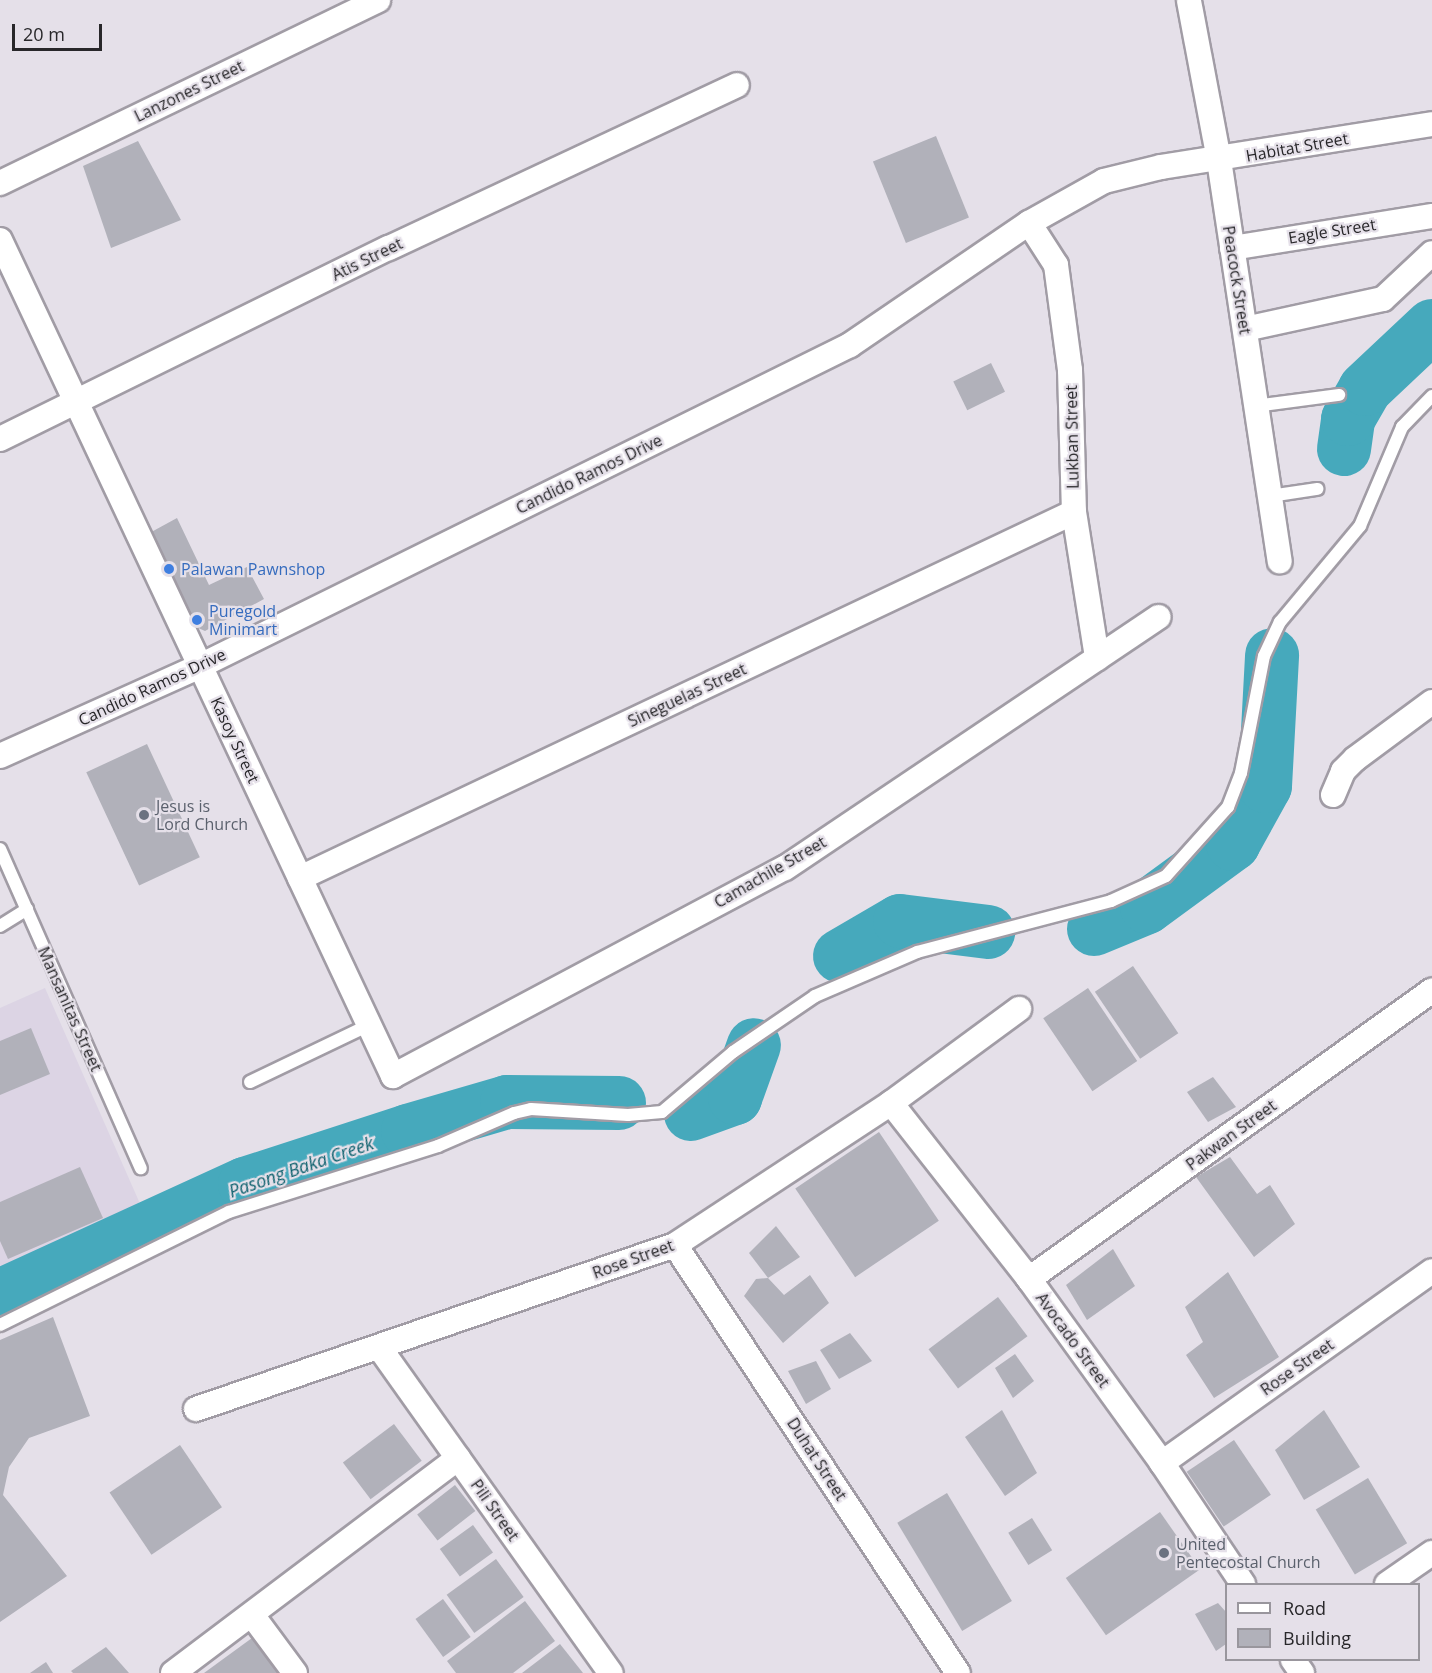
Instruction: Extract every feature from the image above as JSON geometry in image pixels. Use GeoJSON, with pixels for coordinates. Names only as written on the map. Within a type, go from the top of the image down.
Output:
{"type":"FeatureCollection","features":[{"type":"Feature","properties":{"kind":"street","name":"Lanzones Street"},"geometry":{"type":"LineString","coordinates":[[0,183],[378,0]]}},
{"type":"Feature","properties":{"kind":"street","name":"Peacock Street"},"geometry":{"type":"LineString","coordinates":[[1189,1],[1219,160],[1245,329],[1254,406],[1280,561]]}},
{"type":"Feature","properties":{"kind":"street","name":"Atis Street"},"geometry":{"type":"LineString","coordinates":[[0,439],[389,248],[737,85]]}},
{"type":"Feature","properties":{"kind":"street","name":"Habitat Street"},"geometry":{"type":"LineString","coordinates":[[1161,167],[1219,160],[1432,124]]}},
{"type":"Feature","properties":{"kind":"street","name":"Candido Ramos Drive"},"geometry":{"type":"LineString","coordinates":[[0,756],[200,666],[850,345],[1029,223],[1104,181],[1161,167]]}},
{"type":"Feature","properties":{"kind":"street","name":"Eagle Street"},"geometry":{"type":"LineString","coordinates":[[1232,248],[1432,216]]}},
{"type":"Feature","properties":{"kind":"street","name":"Lukban Street"},"geometry":{"type":"LineString","coordinates":[[1029,223],[1056,265],[1071,370],[1074,512],[1097,658]]}},
{"type":"Feature","properties":{"kind":"street","name":"Kasoy Street"},"geometry":{"type":"LineString","coordinates":[[0,240],[393,1076]]}},
{"type":"Feature","properties":{"kind":"street"},"geometry":{"type":"LineString","coordinates":[[1245,329],[1383,299],[1432,253]]}},
{"type":"Feature","properties":{"kind":"street","name":"Sineguelas Street"},"geometry":{"type":"LineString","coordinates":[[300,878],[1074,512]]}},
{"type":"Feature","properties":{"kind":"street","name":"Camachile Street"},"geometry":{"type":"LineString","coordinates":[[393,1076],[785,868],[1159,617]]}},
{"type":"Feature","properties":{"kind":"street"},"geometry":{"type":"LineString","coordinates":[[1333,795],[1343,771],[1355,759],[1432,702]]}},
{"type":"Feature","properties":{"kind":"street","name":"Pakwan Street"},"geometry":{"type":"LineString","coordinates":[[1029,1279],[1432,990]]}},
{"type":"Feature","properties":{"kind":"street","name":"Rose Street"},"geometry":{"type":"LineString","coordinates":[[196,1410],[675,1245],[891,1103],[1019,1009]]}},
{"type":"Feature","properties":{"kind":"street","name":"Avocado Street"},"geometry":{"type":"LineString","coordinates":[[891,1103],[1029,1279],[1162,1463],[1242,1583]]}},
{"type":"Feature","properties":{"kind":"street","name":"Duhat Street"},"geometry":{"type":"LineString","coordinates":[[675,1245],[958,1673]]}},
{"type":"Feature","properties":{"kind":"street","name":"Rose Street"},"geometry":{"type":"LineString","coordinates":[[1162,1463],[1432,1271]]}},
{"type":"Feature","properties":{"kind":"street","name":"Pili Street"},"geometry":{"type":"LineString","coordinates":[[379,1347],[611,1673]]}},
{"type":"Feature","properties":{"kind":"street"},"geometry":{"type":"LineString","coordinates":[[173,1673],[458,1458]]}},
{"type":"Feature","properties":{"kind":"street"},"geometry":{"type":"LineString","coordinates":[[1388,1583],[1432,1553]]}},
{"type":"Feature","properties":{"kind":"street"},"geometry":{"type":"LineString","coordinates":[[252,1615],[295,1673]]}},
{"type":"Feature","properties":{"kind":"lane"},"geometry":{"type":"LineString","coordinates":[[1254,406],[1339,395]]}},
{"type":"Feature","properties":{"kind":"lane"},"geometry":{"type":"LineString","coordinates":[[0,1325],[229,1212],[438,1146],[514,1113],[531,1109],[628,1115],[662,1112],[733,1052],[815,996],[917,952],[1111,901],[1166,876],[1228,807],[1241,772],[1264,656],[1280,622],[1360,526],[1402,427],[1432,396]]}},
{"type":"Feature","properties":{"kind":"lane"},"geometry":{"type":"LineString","coordinates":[[1270,496],[1317,489]]}},
{"type":"Feature","properties":{"kind":"lane","name":"Mansanitas Street"},"geometry":{"type":"LineString","coordinates":[[0,849],[141,1168]]}},
{"type":"Feature","properties":{"kind":"lane"},"geometry":{"type":"LineString","coordinates":[[0,926],[27,909]]}},
{"type":"Feature","properties":{"kind":"lane"},"geometry":{"type":"LineString","coordinates":[[250,1082],[369,1025]]}},
{"type":"Feature","properties":{"kind":"shaded area"},"geometry":{"type":"Polygon","coordinates":[[[45,988],[145,1215],[0,1279],[0,1008],[45,988]]]}},
{"type":"Feature","properties":{"kind":"building"},"geometry":{"type":"Polygon","coordinates":[[[936,136],[969,218],[906,243],[873,161],[936,136]]]}},
{"type":"Feature","properties":{"kind":"building"},"geometry":{"type":"Polygon","coordinates":[[[138,141],[181,220],[111,248],[83,166],[138,141]]]}},
{"type":"Feature","properties":{"kind":"building"},"geometry":{"type":"Polygon","coordinates":[[[991,363],[1005,392],[967,410],[953,381],[991,363]]]}},
{"type":"Feature","properties":{"kind":"building"},"geometry":{"type":"Polygon","coordinates":[[[177,518],[209,585],[247,567],[264,599],[205,631],[187,623],[144,536],[177,518]]]}},
{"type":"Feature","properties":{"kind":"building","name":"Jesus is Lord Church"},"geometry":{"type":"Polygon","coordinates":[[[147,744],[200,857],[139,886],[86,772],[147,744]]]}},
{"type":"Feature","properties":{"kind":"building"},"geometry":{"type":"Polygon","coordinates":[[[1133,966],[1178,1033],[1140,1059],[1095,992],[1133,966]]]}},
{"type":"Feature","properties":{"kind":"building"},"geometry":{"type":"Polygon","coordinates":[[[1088,988],[1137,1061],[1092,1091],[1043,1018],[1088,988]]]}},
{"type":"Feature","properties":{"kind":"building"},"geometry":{"type":"Polygon","coordinates":[[[31,1028],[50,1074],[0,1095],[0,1041],[31,1028]]]}},
{"type":"Feature","properties":{"kind":"building"},"geometry":{"type":"Polygon","coordinates":[[[1213,1077],[1236,1107],[1208,1122],[1187,1092],[1213,1077]]]}},
{"type":"Feature","properties":{"kind":"building"},"geometry":{"type":"Polygon","coordinates":[[[879,1132],[939,1221],[855,1277],[795,1188],[879,1132]]]}},
{"type":"Feature","properties":{"kind":"building"},"geometry":{"type":"Polygon","coordinates":[[[1230,1157],[1257,1194],[1270,1185],[1295,1224],[1254,1257],[1196,1177],[1230,1157]]]}},
{"type":"Feature","properties":{"kind":"building"},"geometry":{"type":"Polygon","coordinates":[[[80,1167],[103,1218],[8,1259],[0,1241],[0,1202],[80,1167]]]}},
{"type":"Feature","properties":{"kind":"building"},"geometry":{"type":"Polygon","coordinates":[[[776,1226],[800,1257],[768,1278],[749,1253],[776,1226]]]}},
{"type":"Feature","properties":{"kind":"building"},"geometry":{"type":"Polygon","coordinates":[[[1113,1249],[1135,1286],[1087,1320],[1066,1285],[1113,1249]]]}},
{"type":"Feature","properties":{"kind":"building"},"geometry":{"type":"Polygon","coordinates":[[[1228,1272],[1279,1357],[1214,1398],[1186,1355],[1203,1342],[1185,1307],[1228,1272]]]}},
{"type":"Feature","properties":{"kind":"building"},"geometry":{"type":"Polygon","coordinates":[[[810,1275],[829,1303],[783,1343],[744,1296],[756,1279],[768,1278],[784,1295],[810,1275]]]}},
{"type":"Feature","properties":{"kind":"building"},"geometry":{"type":"Polygon","coordinates":[[[998,1297],[1027,1336],[958,1388],[929,1349],[998,1297]]]}},
{"type":"Feature","properties":{"kind":"building"},"geometry":{"type":"Polygon","coordinates":[[[53,1317],[90,1416],[29,1438],[9,1467],[3,1495],[67,1576],[0,1622],[0,1340],[53,1317]]]}},
{"type":"Feature","properties":{"kind":"building"},"geometry":{"type":"Polygon","coordinates":[[[850,1333],[872,1361],[839,1379],[820,1350],[850,1333]]]}},
{"type":"Feature","properties":{"kind":"building"},"geometry":{"type":"Polygon","coordinates":[[[1015,1354],[1034,1381],[1013,1398],[995,1368],[1015,1354]]]}},
{"type":"Feature","properties":{"kind":"building"},"geometry":{"type":"Polygon","coordinates":[[[816,1361],[831,1389],[806,1404],[788,1371],[816,1361]]]}},
{"type":"Feature","properties":{"kind":"building"},"geometry":{"type":"Polygon","coordinates":[[[1002,1410],[1037,1473],[1005,1496],[965,1437],[1002,1410]]]}},
{"type":"Feature","properties":{"kind":"building"},"geometry":{"type":"Polygon","coordinates":[[[1324,1410],[1360,1467],[1304,1500],[1275,1450],[1324,1410]]]}},
{"type":"Feature","properties":{"kind":"building"},"geometry":{"type":"Polygon","coordinates":[[[394,1424],[422,1461],[371,1499],[343,1463],[394,1424]]]}},
{"type":"Feature","properties":{"kind":"building"},"geometry":{"type":"Polygon","coordinates":[[[1234,1440],[1271,1495],[1224,1527],[1187,1472],[1234,1440]]]}},
{"type":"Feature","properties":{"kind":"building"},"geometry":{"type":"Polygon","coordinates":[[[180,1445],[222,1507],[151,1555],[110,1493],[180,1445]]]}},
{"type":"Feature","properties":{"kind":"building"},"geometry":{"type":"Polygon","coordinates":[[[1368,1478],[1407,1543],[1355,1575],[1316,1509],[1368,1478]]]}},
{"type":"Feature","properties":{"kind":"building"},"geometry":{"type":"Polygon","coordinates":[[[455,1485],[475,1511],[437,1541],[417,1515],[455,1485]]]}},
{"type":"Feature","properties":{"kind":"building"},"geometry":{"type":"Polygon","coordinates":[[[947,1493],[1012,1601],[962,1631],[897,1523],[947,1493]]]}},
{"type":"Feature","properties":{"kind":"building"},"geometry":{"type":"Polygon","coordinates":[[[1160,1512],[1200,1569],[1106,1635],[1066,1578],[1160,1512]]]}},
{"type":"Feature","properties":{"kind":"building"},"geometry":{"type":"Polygon","coordinates":[[[1032,1518],[1052,1550],[1028,1565],[1008,1533],[1032,1518]]]}},
{"type":"Feature","properties":{"kind":"building"},"geometry":{"type":"Polygon","coordinates":[[[473,1525],[493,1553],[460,1577],[440,1549],[473,1525]]]}},
{"type":"Feature","properties":{"kind":"building"},"geometry":{"type":"Polygon","coordinates":[[[496,1559],[524,1597],[474,1633],[447,1595],[496,1559]]]}},
{"type":"Feature","properties":{"kind":"building"},"geometry":{"type":"Polygon","coordinates":[[[443,1599],[471,1637],[443,1657],[415,1619],[443,1599]]]}},
{"type":"Feature","properties":{"kind":"building"},"geometry":{"type":"Polygon","coordinates":[[[525,1601],[555,1641],[513,1673],[456,1673],[447,1661],[525,1601]]]}},
{"type":"Feature","properties":{"kind":"building"},"geometry":{"type":"Polygon","coordinates":[[[1218,1603],[1225,1611],[1225,1645],[1216,1651],[1195,1614],[1218,1603]]]}},
{"type":"Feature","properties":{"kind":"building"},"geometry":{"type":"Polygon","coordinates":[[[252,1638],[278,1673],[204,1673],[252,1638]]]}},
{"type":"Feature","properties":{"kind":"building"},"geometry":{"type":"Polygon","coordinates":[[[560,1644],[583,1673],[522,1673],[560,1644]]]}},
{"type":"Feature","properties":{"kind":"building"},"geometry":{"type":"Polygon","coordinates":[[[106,1647],[129,1673],[73,1673],[71,1671],[106,1647]]]}},
{"type":"Feature","properties":{"kind":"building"},"geometry":{"type":"Polygon","coordinates":[[[46,1662],[53,1673],[30,1673],[46,1662]]]}},
{"type":"Feature","properties":{"kind":"waterway","name":"Pasong Baka Creek"},"geometry":{"type":"LineString","coordinates":[[1344,449],[1348,419],[1365,389],[1432,326]]}},
{"type":"Feature","properties":{"kind":"waterway","name":"Pasong Baka Creek"},"geometry":{"type":"LineString","coordinates":[[1094,929],[1147,907],[1233,844],[1265,786],[1272,655]]}},
{"type":"Feature","properties":{"kind":"waterway","name":"Pasong Baka Creek"},"geometry":{"type":"LineString","coordinates":[[840,956],[900,921],[988,932]]}},
{"type":"Feature","properties":{"kind":"waterway","name":"Pasong Baka Creek"},"geometry":{"type":"LineString","coordinates":[[691,1114],[735,1098],[754,1045]]}},
{"type":"Feature","properties":{"kind":"waterway","name":"Pasong Baka Creek"},"geometry":{"type":"LineString","coordinates":[[0,1296],[245,1184],[408,1131],[507,1102],[619,1103]]}},
{"type":"Feature","properties":{"kind":"place","name":"Palawan Pawnshop"},"geometry":{"type":"Point","coordinates":[169,569]}},
{"type":"Feature","properties":{"kind":"place","name":"Puregold Minimart"},"geometry":{"type":"Point","coordinates":[197,620]}},
{"type":"Feature","properties":{"kind":"place","name":"Jesus is Lord Church"},"geometry":{"type":"Point","coordinates":[144,815]}},
{"type":"Feature","properties":{"kind":"place","name":"United Pentecostal Church"},"geometry":{"type":"Point","coordinates":[1164,1553]}}]}
